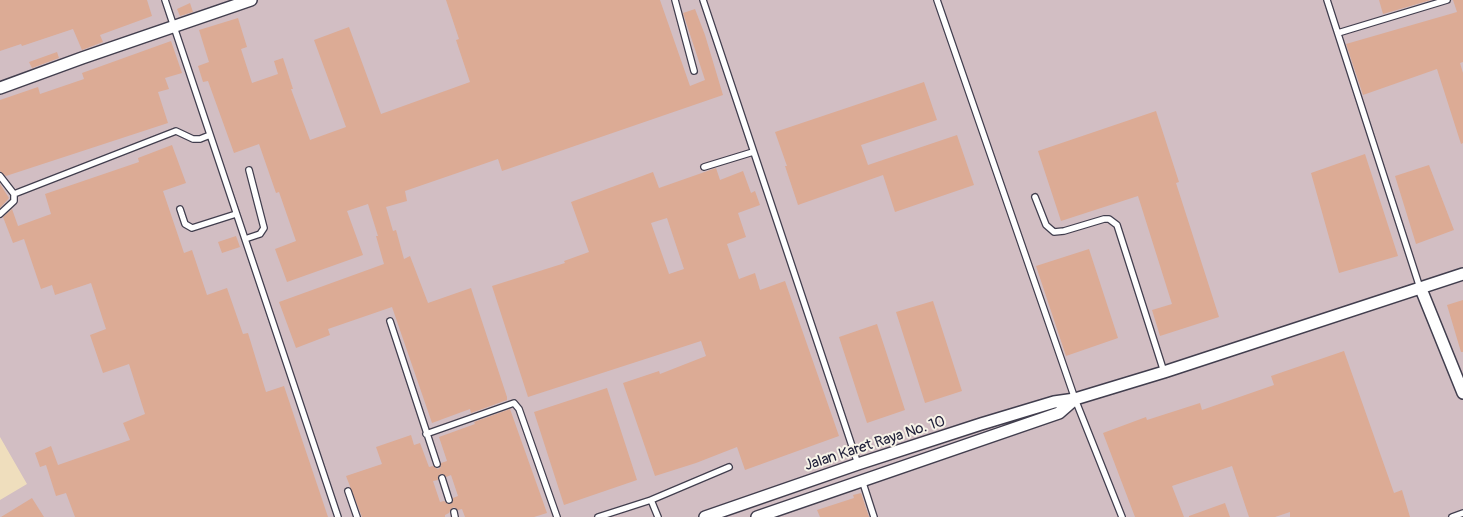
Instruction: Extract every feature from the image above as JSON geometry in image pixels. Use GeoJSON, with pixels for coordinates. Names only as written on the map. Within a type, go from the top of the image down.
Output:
{"type":"FeatureCollection","features":[{"type":"Feature","properties":{"kind":"street"},"geometry":{"type":"LineString","coordinates":[[0,88],[251,0]]}},
{"type":"Feature","properties":{"kind":"street","name":"Jalan Karet Raya No. 10"},"geometry":{"type":"LineString","coordinates":[[705,517],[858,464],[1054,402],[1075,399],[1164,372],[1463,274]]}},
{"type":"Feature","properties":{"kind":"street"},"geometry":{"type":"LineString","coordinates":[[1421,289],[1463,393]]}},
{"type":"Feature","properties":{"kind":"street","name":"Jalan Karet Raya No. 10"},"geometry":{"type":"LineString","coordinates":[[757,517],[1059,413],[1075,399]]}},
{"type":"Feature","properties":{"kind":"lane"},"geometry":{"type":"LineString","coordinates":[[165,0],[338,517]]}},
{"type":"Feature","properties":{"kind":"lane"},"geometry":{"type":"LineString","coordinates":[[675,0],[694,71]]}},
{"type":"Feature","properties":{"kind":"lane"},"geometry":{"type":"LineString","coordinates":[[703,0],[858,464]]}},
{"type":"Feature","properties":{"kind":"lane"},"geometry":{"type":"LineString","coordinates":[[937,0],[1075,399],[1122,517]]}},
{"type":"Feature","properties":{"kind":"lane"},"geometry":{"type":"LineString","coordinates":[[1327,0],[1421,289]]}},
{"type":"Feature","properties":{"kind":"lane"},"geometry":{"type":"LineString","coordinates":[[1338,33],[1447,0]]}},
{"type":"Feature","properties":{"kind":"lane"},"geometry":{"type":"LineString","coordinates":[[14,194],[176,131],[193,139],[200,139],[210,135]]}},
{"type":"Feature","properties":{"kind":"lane"},"geometry":{"type":"LineString","coordinates":[[704,168],[753,152]]}},
{"type":"Feature","properties":{"kind":"lane"},"geometry":{"type":"LineString","coordinates":[[245,239],[260,234],[264,228],[249,170]]}},
{"type":"Feature","properties":{"kind":"lane"},"geometry":{"type":"LineString","coordinates":[[0,176],[14,194],[14,201],[0,214]]}},
{"type":"Feature","properties":{"kind":"lane"},"geometry":{"type":"LineString","coordinates":[[1035,197],[1046,225],[1054,232],[1064,231],[1104,219],[1108,219],[1117,225],[1164,372]]}},
{"type":"Feature","properties":{"kind":"lane"},"geometry":{"type":"LineString","coordinates":[[180,209],[185,224],[192,228],[236,214]]}},
{"type":"Feature","properties":{"kind":"lane"},"geometry":{"type":"LineString","coordinates":[[390,321],[437,464]]}},
{"type":"Feature","properties":{"kind":"lane"},"geometry":{"type":"LineString","coordinates":[[426,434],[514,403],[519,409],[557,517]]}},
{"type":"Feature","properties":{"kind":"lane"},"geometry":{"type":"LineString","coordinates":[[598,517],[651,500],[729,467]]}},
{"type":"Feature","properties":{"kind":"lane"},"geometry":{"type":"LineString","coordinates":[[442,478],[449,500]]}},
{"type":"Feature","properties":{"kind":"lane"},"geometry":{"type":"LineString","coordinates":[[862,480],[874,517]]}},
{"type":"Feature","properties":{"kind":"lane"},"geometry":{"type":"LineString","coordinates":[[348,491],[357,517]]}},
{"type":"Feature","properties":{"kind":"lane"},"geometry":{"type":"LineString","coordinates":[[651,500],[658,517]]}},
{"type":"Feature","properties":{"kind":"lane"},"geometry":{"type":"LineString","coordinates":[[1452,517],[1463,513]]}},
{"type":"Feature","properties":{"kind":"shaded area"},"geometry":{"type":"Polygon","coordinates":[[[0,0],[1463,0],[1463,517],[0,517],[0,500],[27,484],[0,437],[0,0]]]}},
{"type":"Feature","properties":{"kind":"building"},"geometry":{"type":"Polygon","coordinates":[[[0,0],[147,0],[152,16],[100,35],[103,42],[82,50],[73,29],[22,46],[21,44],[0,51],[0,0]]]}},
{"type":"Feature","properties":{"kind":"building"},"geometry":{"type":"Polygon","coordinates":[[[446,0],[660,0],[690,86],[705,80],[683,13],[695,9],[723,95],[502,171],[498,159],[405,191],[407,201],[386,207],[393,231],[396,230],[404,259],[410,256],[428,303],[471,288],[507,397],[507,400],[471,413],[470,409],[432,423],[392,307],[328,329],[330,335],[296,348],[279,302],[384,264],[376,236],[378,236],[368,204],[347,211],[363,255],[287,282],[275,249],[296,241],[279,192],[276,193],[259,144],[234,153],[208,81],[203,82],[198,66],[209,62],[199,30],[238,18],[247,47],[241,49],[252,83],[278,74],[274,61],[283,58],[293,89],[291,89],[310,140],[346,127],[314,40],[349,27],[381,114],[470,82],[456,40],[459,39],[446,0]]]}},
{"type":"Feature","properties":{"kind":"building"},"geometry":{"type":"Polygon","coordinates":[[[1379,0],[1431,0],[1383,14],[1379,0]]]}},
{"type":"Feature","properties":{"kind":"building"},"geometry":{"type":"Polygon","coordinates":[[[1453,0],[1463,0],[1463,62],[1460,63],[1463,73],[1463,143],[1461,144],[1437,69],[1363,95],[1346,44],[1457,12],[1453,0]]]}},
{"type":"Feature","properties":{"kind":"building"},"geometry":{"type":"Polygon","coordinates":[[[190,3],[193,12],[180,16],[177,9],[190,3]]]}},
{"type":"Feature","properties":{"kind":"building"},"geometry":{"type":"Polygon","coordinates":[[[171,41],[182,73],[165,78],[169,89],[158,92],[168,123],[6,176],[0,171],[0,100],[38,87],[40,94],[84,79],[82,73],[171,41]]]}},
{"type":"Feature","properties":{"kind":"building"},"geometry":{"type":"Polygon","coordinates":[[[57,52],[59,58],[32,68],[29,62],[57,52]]]}},
{"type":"Feature","properties":{"kind":"building"},"geometry":{"type":"Polygon","coordinates":[[[924,82],[937,120],[861,145],[868,165],[957,135],[974,185],[895,212],[883,175],[798,205],[775,132],[924,82]]]}},
{"type":"Feature","properties":{"kind":"building"},"geometry":{"type":"Polygon","coordinates":[[[1156,111],[1179,182],[1176,183],[1219,317],[1160,336],[1152,310],[1172,304],[1138,196],[1061,221],[1038,151],[1156,111]]]}},
{"type":"Feature","properties":{"kind":"building"},"geometry":{"type":"Polygon","coordinates":[[[172,145],[186,183],[163,191],[184,253],[192,250],[207,295],[227,288],[243,334],[248,333],[266,392],[284,386],[328,517],[75,517],[66,493],[56,496],[46,465],[40,467],[35,453],[51,446],[58,465],[130,440],[123,423],[145,414],[129,364],[103,373],[90,335],[106,329],[91,283],[55,295],[52,285],[41,289],[24,239],[13,243],[3,217],[12,209],[18,226],[51,214],[45,194],[139,162],[138,158],[172,145]]]}},
{"type":"Feature","properties":{"kind":"building"},"geometry":{"type":"Polygon","coordinates":[[[1365,154],[1398,256],[1339,273],[1311,173],[1365,154]]]}},
{"type":"Feature","properties":{"kind":"building"},"geometry":{"type":"Polygon","coordinates":[[[1429,165],[1454,230],[1416,244],[1395,176],[1429,165]]]}},
{"type":"Feature","properties":{"kind":"building"},"geometry":{"type":"Polygon","coordinates":[[[716,168],[720,180],[743,171],[751,193],[755,191],[760,205],[738,213],[746,237],[727,244],[739,279],[755,273],[760,290],[785,281],[839,436],[745,470],[737,447],[655,476],[623,383],[659,371],[660,374],[706,356],[701,341],[528,397],[492,286],[565,263],[564,261],[589,252],[571,202],[653,172],[659,188],[716,168]],[[667,218],[651,223],[669,274],[684,269],[667,218]]]}},
{"type":"Feature","properties":{"kind":"building"},"geometry":{"type":"Polygon","coordinates":[[[0,184],[9,198],[0,208],[0,184]]]}},
{"type":"Feature","properties":{"kind":"building"},"geometry":{"type":"Polygon","coordinates":[[[236,236],[240,247],[222,253],[218,242],[236,236]]]}},
{"type":"Feature","properties":{"kind":"building"},"geometry":{"type":"Polygon","coordinates":[[[1089,249],[1118,338],[1066,356],[1036,266],[1089,249]]]}},
{"type":"Feature","properties":{"kind":"building"},"geometry":{"type":"Polygon","coordinates":[[[1463,300],[1463,352],[1461,352],[1447,305],[1463,300]]]}},
{"type":"Feature","properties":{"kind":"building"},"geometry":{"type":"Polygon","coordinates":[[[933,301],[962,391],[925,403],[896,312],[933,301]]]}},
{"type":"Feature","properties":{"kind":"building"},"geometry":{"type":"Polygon","coordinates":[[[877,324],[905,410],[867,423],[839,337],[877,324]]]}},
{"type":"Feature","properties":{"kind":"building"},"geometry":{"type":"Polygon","coordinates":[[[1344,351],[1394,493],[1402,490],[1410,517],[1290,517],[1290,512],[1275,517],[1249,517],[1232,466],[1172,486],[1184,517],[1135,517],[1103,433],[1146,417],[1147,420],[1200,403],[1202,410],[1274,385],[1271,376],[1344,351]]]}},
{"type":"Feature","properties":{"kind":"building"},"geometry":{"type":"Polygon","coordinates":[[[607,388],[637,480],[564,505],[534,412],[607,388]]]}},
{"type":"Feature","properties":{"kind":"building"},"geometry":{"type":"Polygon","coordinates":[[[510,409],[547,513],[534,517],[465,517],[462,509],[458,510],[454,507],[445,517],[362,517],[346,476],[382,464],[376,447],[411,435],[414,445],[420,443],[429,467],[433,466],[438,469],[441,467],[441,463],[447,461],[439,437],[475,424],[474,422],[510,409]],[[440,474],[438,480],[433,481],[440,502],[444,501],[451,504],[453,498],[458,496],[451,475],[446,477],[440,474]]]}},
{"type":"Feature","properties":{"kind":"building"},"geometry":{"type":"Polygon","coordinates":[[[861,493],[869,517],[820,517],[817,510],[854,498],[853,495],[861,493]]]}},
{"type":"Feature","properties":{"kind":"building"},"geometry":{"type":"Polygon","coordinates":[[[32,498],[44,517],[1,517],[32,498]]]}},
{"type":"Feature","properties":{"kind":"building"},"geometry":{"type":"Polygon","coordinates":[[[1225,503],[1230,517],[1189,517],[1189,516],[1225,503]]]}}]}
